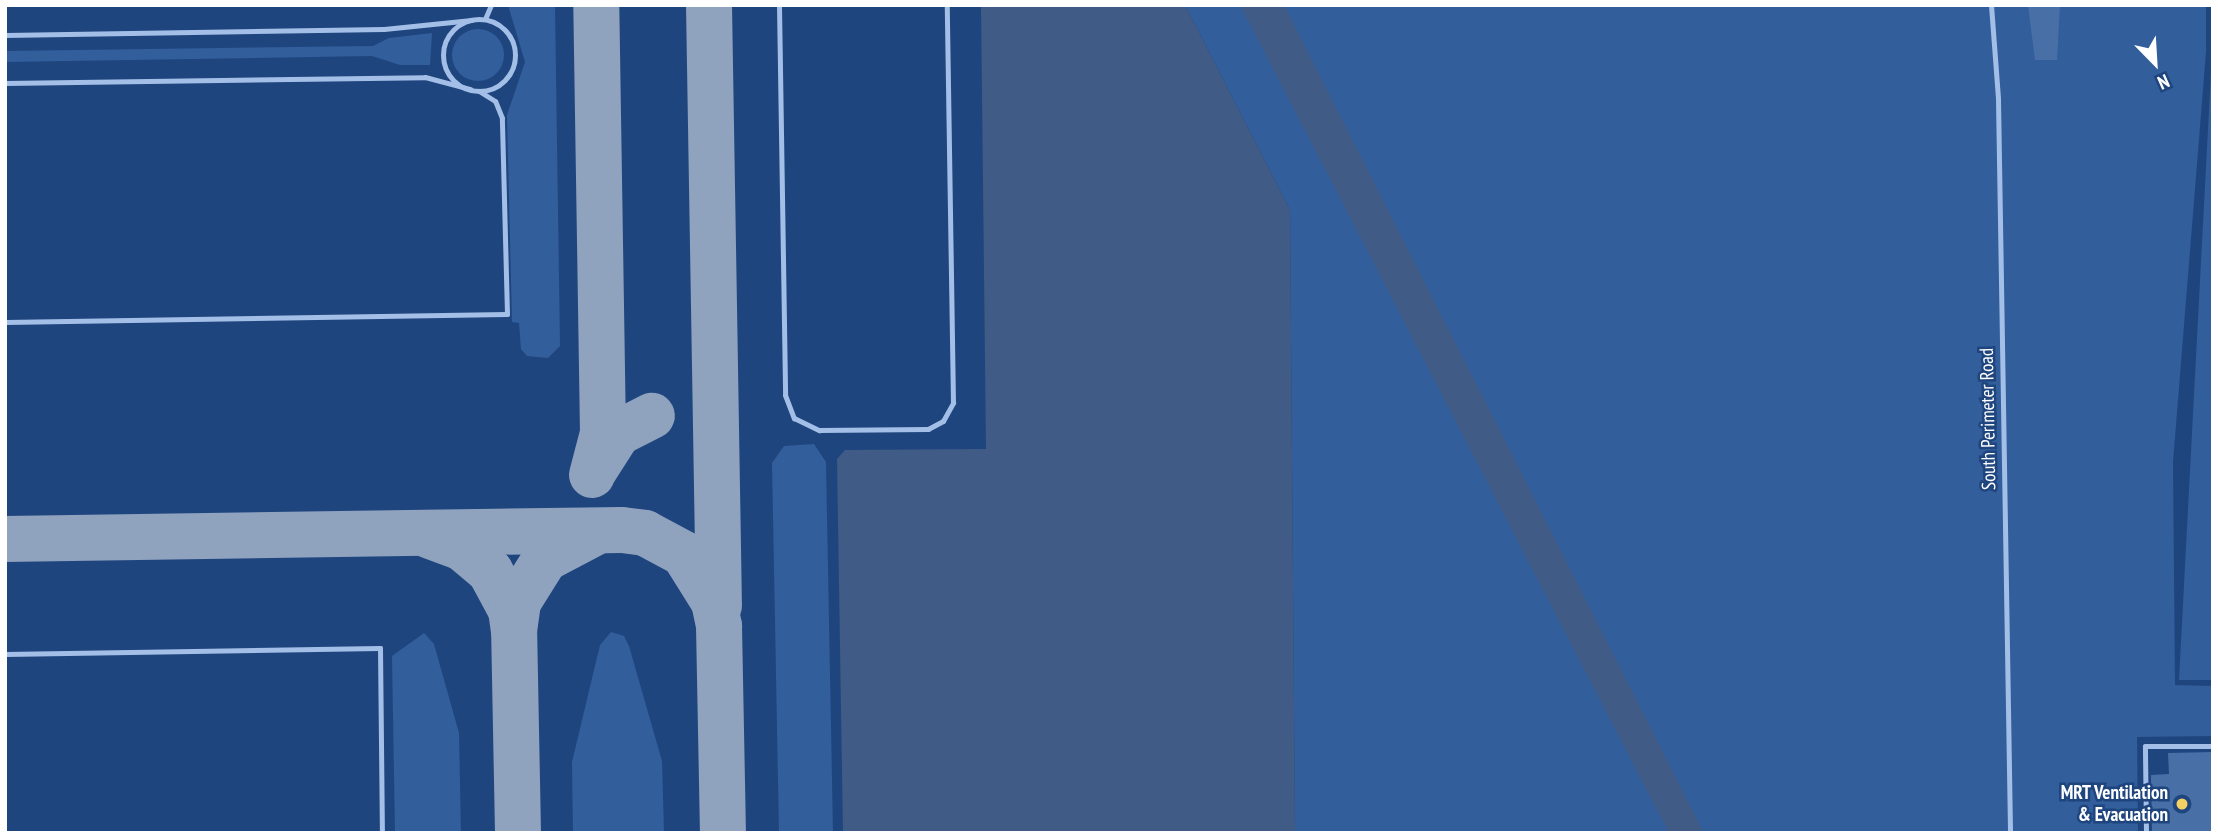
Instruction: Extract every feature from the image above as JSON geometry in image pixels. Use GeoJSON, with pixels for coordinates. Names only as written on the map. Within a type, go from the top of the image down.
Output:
{"type":"FeatureCollection","features":[{"type":"Feature","properties":{"kind":"lane"},"geometry":{"type":"LineString","coordinates":[[485,19],[491,5]]}},
{"type":"Feature","properties":{"kind":"lane"},"geometry":{"type":"LineString","coordinates":[[779,5],[785,395],[794,418],[819,430],[928,429],[943,421],[953,403],[947,5]]}},
{"type":"Feature","properties":{"kind":"lane","name":"South Perimeter Road"},"geometry":{"type":"LineString","coordinates":[[1991,5],[1998,99],[2010,833]]}},
{"type":"Feature","properties":{"kind":"lane"},"geometry":{"type":"LineString","coordinates":[[5,35],[384,29],[485,19],[506,32],[515,54],[500,83],[479,91]]}},
{"type":"Feature","properties":{"kind":"lane"},"geometry":{"type":"LineString","coordinates":[[470,89],[450,76],[443,55],[451,32],[472,20]]}},
{"type":"Feature","properties":{"kind":"lane"},"geometry":{"type":"LineString","coordinates":[[5,83],[425,77],[479,91],[495,101],[502,118],[507,314],[5,322]]}},
{"type":"Feature","properties":{"kind":"lane"},"geometry":{"type":"LineString","coordinates":[[5,654],[380,648],[382,833]]}},
{"type":"Feature","properties":{"kind":"lane"},"geometry":{"type":"LineString","coordinates":[[2146,833],[2145,746],[2213,746]]}},
{"type":"Feature","properties":{"kind":"shaded area"},"geometry":{"type":"Polygon","coordinates":[[[508,5],[555,5],[560,346],[548,358],[527,356],[521,349],[519,323],[512,322],[507,115],[525,62],[508,5]]]}},
{"type":"Feature","properties":{"kind":"shaded area"},"geometry":{"type":"Polygon","coordinates":[[[981,5],[1185,5],[1290,210],[1295,833],[843,833],[837,459],[845,450],[986,449],[981,5]]]}},
{"type":"Feature","properties":{"kind":"shaded area"},"geometry":{"type":"Polygon","coordinates":[[[1185,5],[2206,5],[2206,52],[2173,462],[2175,685],[2213,686],[2213,736],[2137,737],[2138,833],[1295,833],[1290,210],[1185,5]]]}},
{"type":"Feature","properties":{"kind":"shaded area"},"geometry":{"type":"Polygon","coordinates":[[[1240,5],[1284,5],[1704,833],[1669,833],[1240,5]]]}},
{"type":"Feature","properties":{"kind":"shaded area"},"geometry":{"type":"Polygon","coordinates":[[[478,29],[497,36],[504,55],[497,74],[478,81],[459,74],[452,55],[459,36],[478,29]]]}},
{"type":"Feature","properties":{"kind":"shaded area"},"geometry":{"type":"Polygon","coordinates":[[[432,33],[430,65],[400,65],[372,56],[5,62],[5,51],[373,46],[389,38],[432,33]]]}},
{"type":"Feature","properties":{"kind":"shaded area"},"geometry":{"type":"Polygon","coordinates":[[[2213,34],[2213,680],[2179,680],[2213,34]]]}},
{"type":"Feature","properties":{"kind":"shaded area"},"geometry":{"type":"Polygon","coordinates":[[[814,444],[826,462],[833,833],[779,833],[772,463],[784,446],[814,444]]]}},
{"type":"Feature","properties":{"kind":"shaded area"},"geometry":{"type":"Polygon","coordinates":[[[611,632],[624,636],[629,646],[662,761],[664,833],[573,833],[572,762],[600,645],[611,632]]]}},
{"type":"Feature","properties":{"kind":"shaded area"},"geometry":{"type":"Polygon","coordinates":[[[424,633],[434,644],[459,733],[461,833],[395,833],[392,656],[424,633]]]}},
{"type":"Feature","properties":{"kind":"building"},"geometry":{"type":"Polygon","coordinates":[[[2028,5],[2060,5],[2057,60],[2035,60],[2028,5]]]}},
{"type":"Feature","properties":{"kind":"building","name":"MRT Ventilation & Evacuation"},"geometry":{"type":"Polygon","coordinates":[[[2213,752],[2213,833],[2152,833],[2151,775],[2169,774],[2168,753],[2213,752]]]}},
{"type":"Feature","properties":{"kind":"taxiway"},"geometry":{"type":"LineString","coordinates":[[592,475],[603,433],[596,5]]}},
{"type":"Feature","properties":{"kind":"taxiway"},"geometry":{"type":"LineString","coordinates":[[709,5],[719,606]]}},
{"type":"Feature","properties":{"kind":"taxiway"},"geometry":{"type":"LineString","coordinates":[[595,469],[618,433],[652,416]]}},
{"type":"Feature","properties":{"kind":"taxiway"},"geometry":{"type":"LineString","coordinates":[[5,539],[622,530],[645,533],[684,554],[714,602],[719,626],[723,833]]}},
{"type":"Feature","properties":{"kind":"taxiway"},"geometry":{"type":"LineString","coordinates":[[518,833],[514,631],[518,602],[545,559],[596,532]]}},
{"type":"Feature","properties":{"kind":"taxiway"},"geometry":{"type":"LineString","coordinates":[[430,536],[461,547],[490,571],[511,610],[514,631]]}},
{"type":"Feature","properties":{"kind":"place","name":"MRT Ventilation & Evacuation"},"geometry":{"type":"Point","coordinates":[2182,804]}}]}
